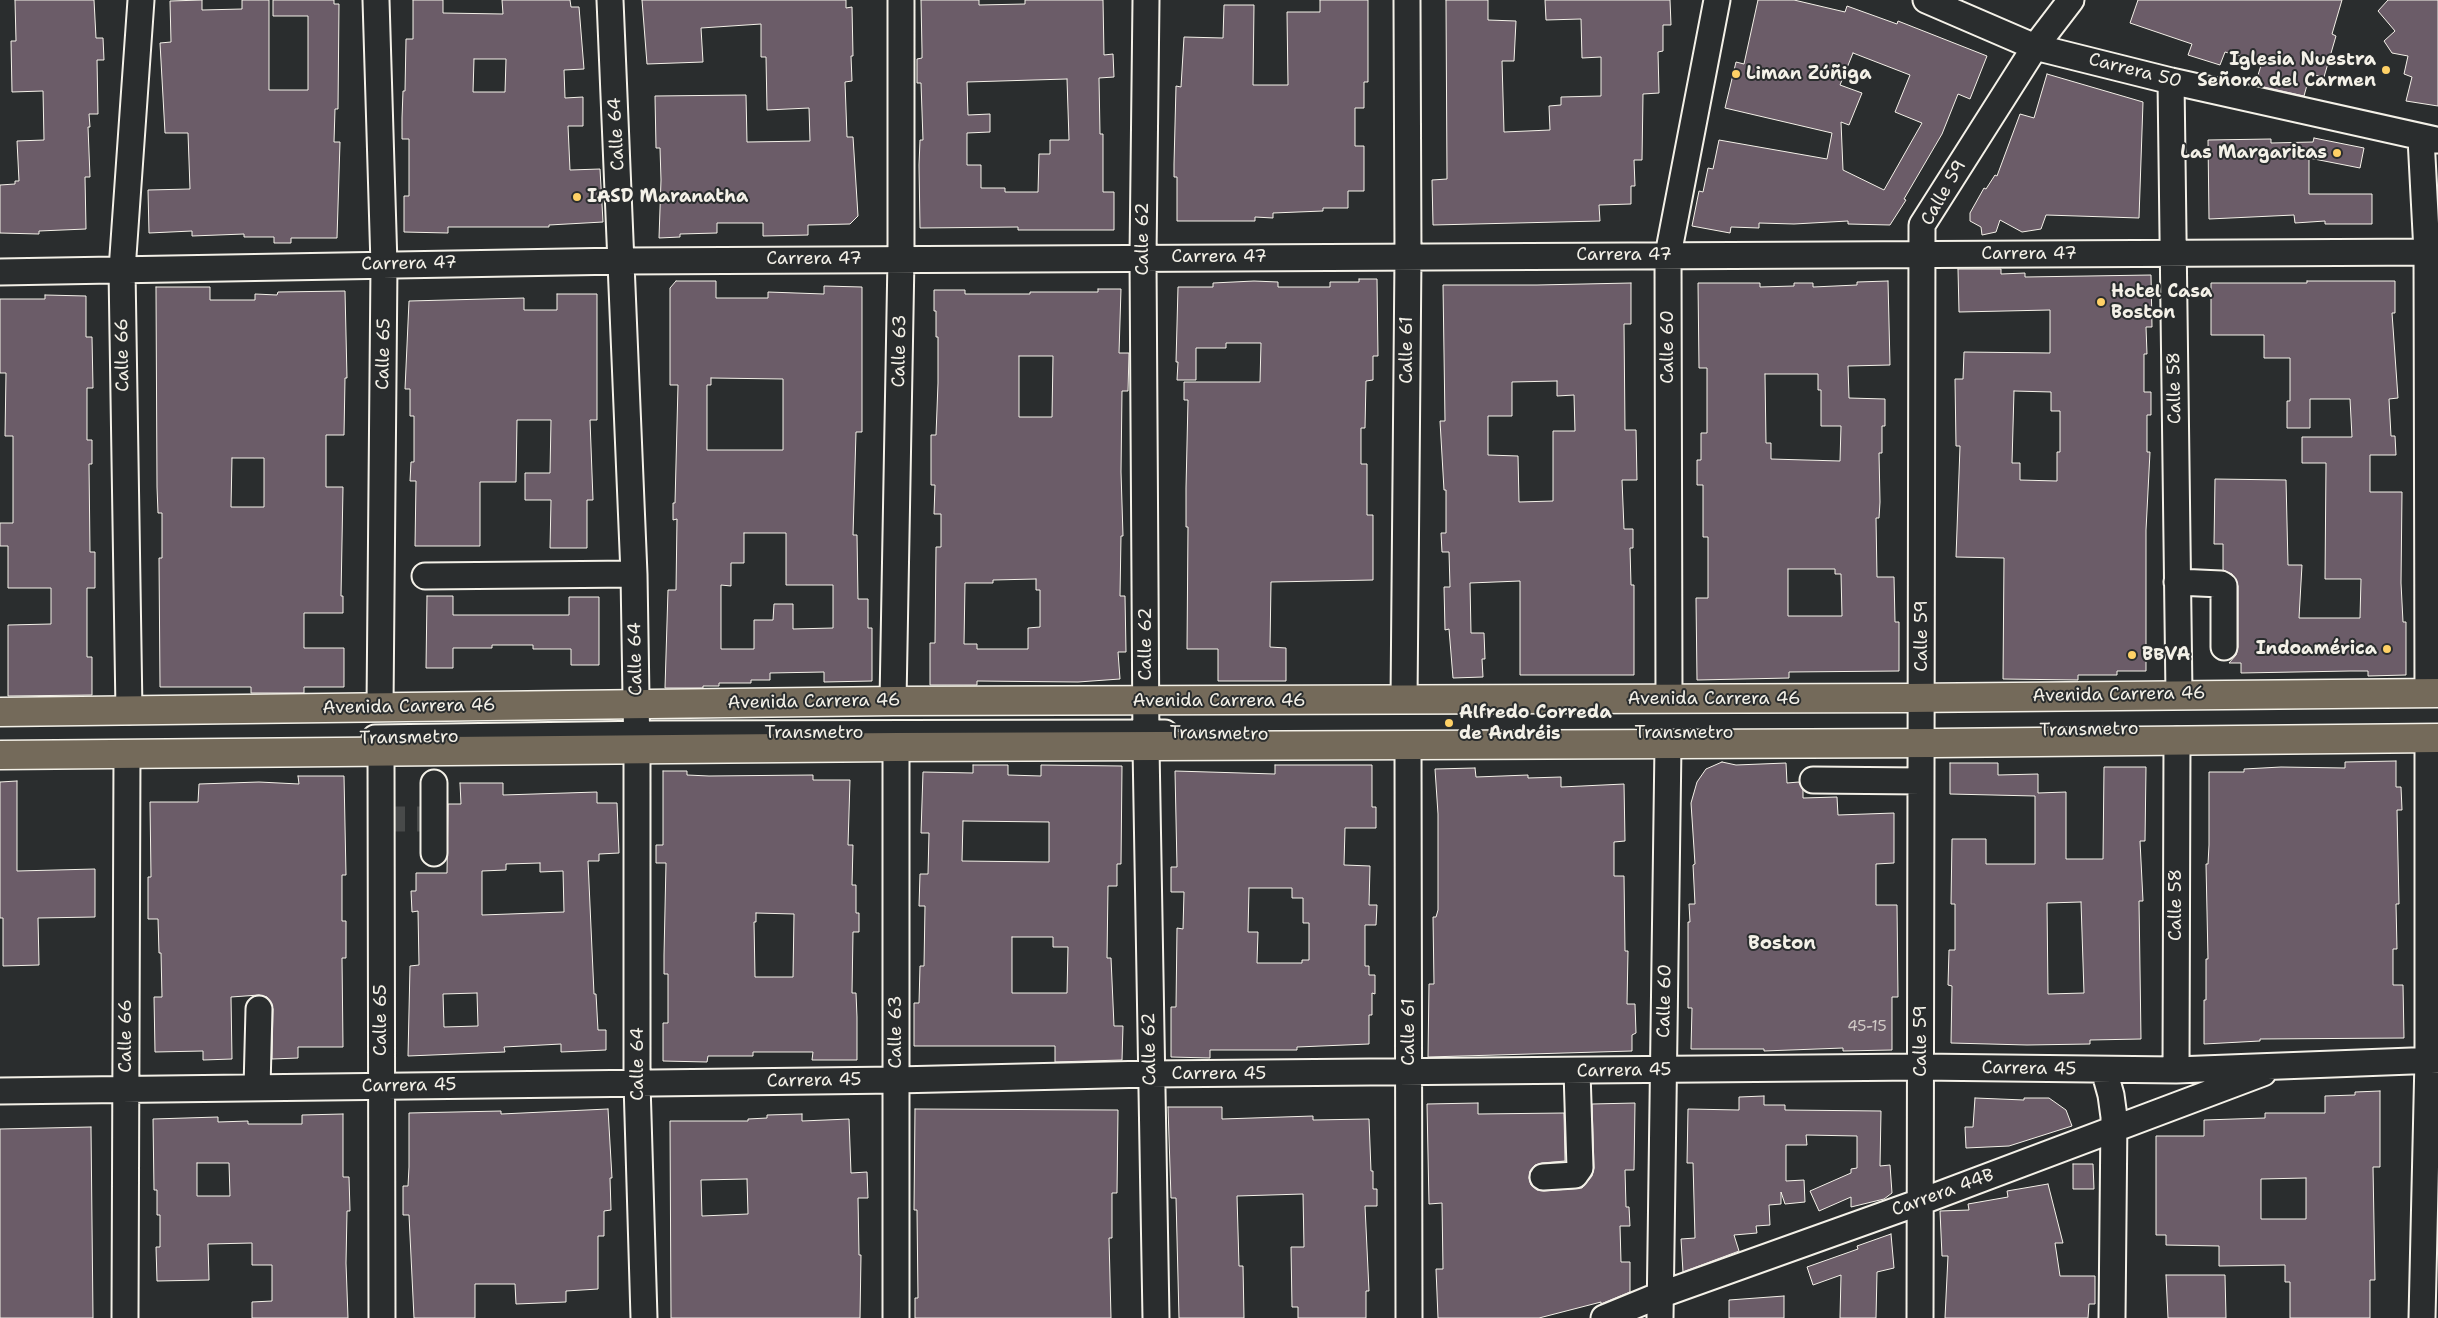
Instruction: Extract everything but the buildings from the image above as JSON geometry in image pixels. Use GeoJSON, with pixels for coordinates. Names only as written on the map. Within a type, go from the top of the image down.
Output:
{"type":"FeatureCollection","features":[{"type":"Feature","properties":{"kind":"main road","name":"Avenida Carrera 46"},"geometry":{"type":"LineString","coordinates":[[0,755],[380,751],[893,701],[1408,746],[1668,745],[2178,694],[2435,697]]}},
{"type":"Feature","properties":{"kind":"main road","name":"Avenida Carrera 46"},"geometry":{"type":"LineString","coordinates":[[0,712],[380,707],[896,747],[1404,700],[1669,699],[2177,740],[2435,734]]}},
{"type":"Feature","properties":{"kind":"street","name":"Calle 66"},"geometry":{"type":"LineString","coordinates":[[129,710],[122,270],[141,0]]}},
{"type":"Feature","properties":{"kind":"street","name":"Calle 65"},"geometry":{"type":"LineString","coordinates":[[376,0],[384,265],[380,707]]}},
{"type":"Feature","properties":{"kind":"street","name":"Calle 64"},"geometry":{"type":"LineString","coordinates":[[610,0],[623,261],[634,574],[637,726],[637,1083],[644,1318]]}},
{"type":"Feature","properties":{"kind":"street","name":"Calle 63"},"geometry":{"type":"LineString","coordinates":[[893,701],[902,258],[901,0]]}},
{"type":"Feature","properties":{"kind":"street","name":"Calle 62"},"geometry":{"type":"LineString","coordinates":[[1146,0],[1143,257],[1146,723],[1150,1074],[1156,1318]]}},
{"type":"Feature","properties":{"kind":"street","name":"Calle 61"},"geometry":{"type":"LineString","coordinates":[[1404,700],[1408,256],[1407,0]]}},
{"type":"Feature","properties":{"kind":"street","name":"Calle 60"},"geometry":{"type":"LineString","coordinates":[[1669,699],[1668,255],[1717,0]]}},
{"type":"Feature","properties":{"kind":"street","name":"Carrera 50"},"geometry":{"type":"LineString","coordinates":[[1926,0],[2035,47],[2171,81],[2429,139]]}},
{"type":"Feature","properties":{"kind":"street","name":"Calle 59"},"geometry":{"type":"LineString","coordinates":[[1920,1318],[1922,226],[2035,47],[2071,0]]}},
{"type":"Feature","properties":{"kind":"street","name":"Calle 58"},"geometry":{"type":"LineString","coordinates":[[2171,81],[2178,694]]}},
{"type":"Feature","properties":{"kind":"street"},"geometry":{"type":"LineString","coordinates":[[2429,139],[2432,252],[2433,645],[2435,697]]}},
{"type":"Feature","properties":{"kind":"street","name":"Carrera 47"},"geometry":{"type":"LineString","coordinates":[[0,272],[902,258],[2432,252]]}},
{"type":"Feature","properties":{"kind":"street"},"geometry":{"type":"LineString","coordinates":[[425,576],[634,574]]}},
{"type":"Feature","properties":{"kind":"street"},"geometry":{"type":"LineString","coordinates":[[2177,582],[2221,584],[2224,586],[2224,647]]}},
{"type":"Feature","properties":{"kind":"street","name":"Transmetro"},"geometry":{"type":"LineString","coordinates":[[1922,720],[2435,697]]}},
{"type":"Feature","properties":{"kind":"street","name":"Transmetro"},"geometry":{"type":"LineString","coordinates":[[0,724],[637,726],[1922,720],[2435,734]]}},
{"type":"Feature","properties":{"kind":"street","name":"Transmetro"},"geometry":{"type":"LineString","coordinates":[[0,743],[637,726]]}},
{"type":"Feature","properties":{"kind":"street"},"geometry":{"type":"LineString","coordinates":[[2422,1318],[2433,1060],[2435,734]]}},
{"type":"Feature","properties":{"kind":"street","name":"Calle 58"},"geometry":{"type":"LineString","coordinates":[[2176,1070],[2177,740]]}},
{"type":"Feature","properties":{"kind":"street","name":"Calle 60"},"geometry":{"type":"LineString","coordinates":[[1660,1307],[1668,745]]}},
{"type":"Feature","properties":{"kind":"street","name":"Calle 61"},"geometry":{"type":"LineString","coordinates":[[1408,746],[1409,1318]]}},
{"type":"Feature","properties":{"kind":"street","name":"Calle 63"},"geometry":{"type":"LineString","coordinates":[[896,747],[896,1318]]}},
{"type":"Feature","properties":{"kind":"street","name":"Calle 65"},"geometry":{"type":"LineString","coordinates":[[380,751],[382,1318]]}},
{"type":"Feature","properties":{"kind":"street","name":"Calle 66"},"geometry":{"type":"LineString","coordinates":[[124,1318],[127,754]]}},
{"type":"Feature","properties":{"kind":"street"},"geometry":{"type":"LineString","coordinates":[[1813,780],[1921,781]]}},
{"type":"Feature","properties":{"kind":"street"},"geometry":{"type":"LineString","coordinates":[[434,783],[434,853]]}},
{"type":"Feature","properties":{"kind":"street"},"geometry":{"type":"LineString","coordinates":[[257,1088],[259,1009]]}},
{"type":"Feature","properties":{"kind":"street","name":"Carrera 45"},"geometry":{"type":"LineString","coordinates":[[0,1091],[896,1080],[1150,1074],[1920,1067],[2176,1070],[2433,1060]]}},
{"type":"Feature","properties":{"kind":"street","name":"Carrera 44B"},"geometry":{"type":"LineString","coordinates":[[1604,1318],[1660,1307],[1920,1202],[2114,1131],[2282,1066]]}},
{"type":"Feature","properties":{"kind":"street"},"geometry":{"type":"LineString","coordinates":[[2104,1070],[2111,1095],[2114,1131],[2112,1318]]}},
{"type":"Feature","properties":{"kind":"street"},"geometry":{"type":"LineString","coordinates":[[1543,1177],[1575,1175],[1580,1168],[1577,1071]]}},
{"type":"Feature","properties":{"kind":"tunnel"},"geometry":{"type":"LineString","coordinates":[[380,819],[434,819]]}},
{"type":"Feature","properties":{"kind":"place","name":"Iglesia Nuestra Señora del Carmen"},"geometry":{"type":"Point","coordinates":[2386,70]}},
{"type":"Feature","properties":{"kind":"place","name":"Liman Zúñiga"},"geometry":{"type":"Point","coordinates":[1736,74]}},
{"type":"Feature","properties":{"kind":"place","name":"Las Margaritas"},"geometry":{"type":"Point","coordinates":[2337,153]}},
{"type":"Feature","properties":{"kind":"place","name":"IASD Maranatha"},"geometry":{"type":"Point","coordinates":[577,197]}},
{"type":"Feature","properties":{"kind":"place","name":"Hotel Casa Boston"},"geometry":{"type":"Point","coordinates":[2101,302]}},
{"type":"Feature","properties":{"kind":"place","name":"Indoamérica"},"geometry":{"type":"Point","coordinates":[2387,649]}},
{"type":"Feature","properties":{"kind":"place","name":"BBVA"},"geometry":{"type":"Point","coordinates":[2132,655]}},
{"type":"Feature","properties":{"kind":"place","name":"Alfredo Correda de Andréis"},"geometry":{"type":"Point","coordinates":[1449,723]}},
{"type":"Feature","properties":{"kind":"district","name":"Boston"},"geometry":{"type":"Point","coordinates":[1782,944]}}]}
